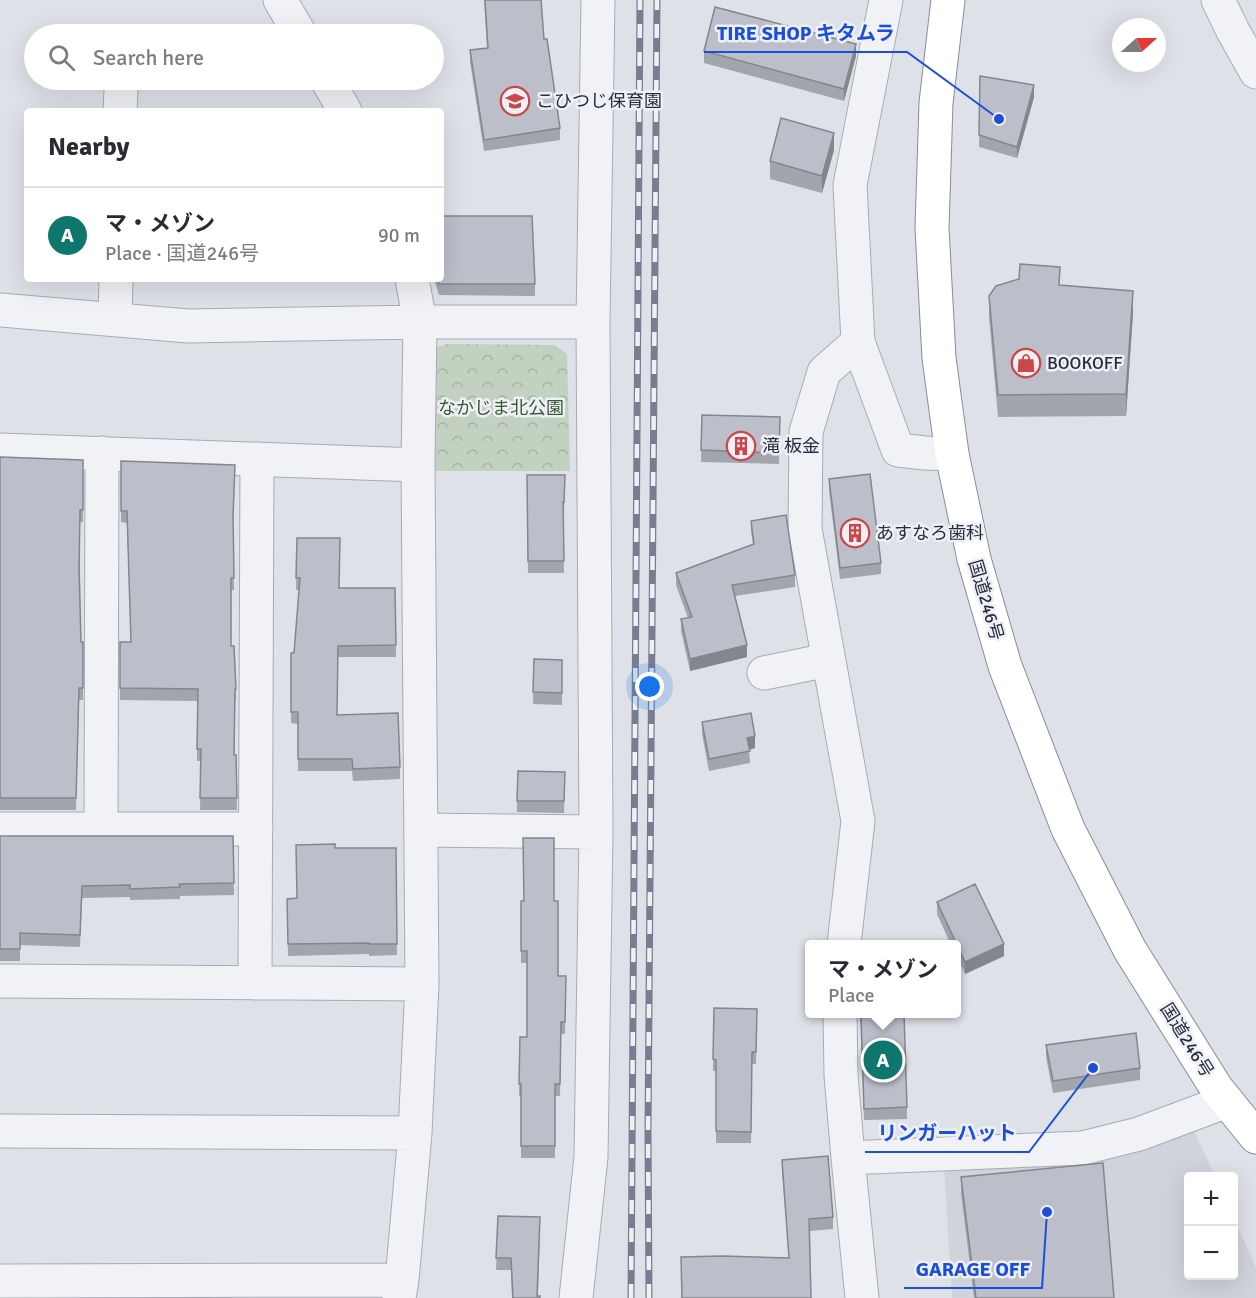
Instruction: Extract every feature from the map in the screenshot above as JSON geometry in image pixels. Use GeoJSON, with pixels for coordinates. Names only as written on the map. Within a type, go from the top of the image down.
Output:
{"type":"FeatureCollection","features":[{"type":"Feature","properties":{"kind":"highway","name":"国道246号"},"geometry":{"type":"LineString","coordinates":[[948,0],[936,104],[932,228],[939,358],[952,454],[974,559],[1005,666],[1068,829],[1131,950],[1217,1089],[1256,1137]]}},
{"type":"Feature","properties":{"kind":"street"},"geometry":{"type":"LineString","coordinates":[[280,0],[294,24]]}},
{"type":"Feature","properties":{"kind":"street"},"geometry":{"type":"LineString","coordinates":[[576,1298],[591,1157],[596,832],[593,322],[598,0]]}},
{"type":"Feature","properties":{"kind":"street"},"geometry":{"type":"LineString","coordinates":[[886,0],[850,185],[858,342],[898,450],[952,454]]}},
{"type":"Feature","properties":{"kind":"street"},"geometry":{"type":"LineString","coordinates":[[1218,0],[1245,33],[1256,72]]}},
{"type":"Feature","properties":{"kind":"street"},"geometry":{"type":"LineString","coordinates":[[333,90],[343,108]]}},
{"type":"Feature","properties":{"kind":"street"},"geometry":{"type":"LineString","coordinates":[[115,320],[116,282]]}},
{"type":"Feature","properties":{"kind":"street"},"geometry":{"type":"LineString","coordinates":[[0,1281],[223,1289],[400,1289],[415,1133],[422,984],[418,465],[420,322],[413,282]]}},
{"type":"Feature","properties":{"kind":"street"},"geometry":{"type":"LineString","coordinates":[[0,310],[188,326],[593,322]]}},
{"type":"Feature","properties":{"kind":"street"},"geometry":{"type":"LineString","coordinates":[[845,940],[858,821],[805,529],[806,432],[824,372],[858,342]]}},
{"type":"Feature","properties":{"kind":"street"},"geometry":{"type":"LineString","coordinates":[[0,450],[418,465]]}},
{"type":"Feature","properties":{"kind":"street"},"geometry":{"type":"LineString","coordinates":[[101,830],[102,453]]}},
{"type":"Feature","properties":{"kind":"street"},"geometry":{"type":"LineString","coordinates":[[255,983],[257,459]]}},
{"type":"Feature","properties":{"kind":"street"},"geometry":{"type":"LineString","coordinates":[[764,673],[828,660]]}},
{"type":"Feature","properties":{"kind":"street"},"geometry":{"type":"LineString","coordinates":[[0,829],[256,829]]}},
{"type":"Feature","properties":{"kind":"street"},"geometry":{"type":"LineString","coordinates":[[421,830],[596,832]]}},
{"type":"Feature","properties":{"kind":"street"},"geometry":{"type":"LineString","coordinates":[[0,981],[422,984]]}},
{"type":"Feature","properties":{"kind":"street"},"geometry":{"type":"LineString","coordinates":[[840,1018],[841,1076],[862,1298]]}},
{"type":"Feature","properties":{"kind":"street"},"geometry":{"type":"LineString","coordinates":[[848,1158],[1083,1148],[1140,1134],[1227,1101]]}},
{"type":"Feature","properties":{"kind":"street"},"geometry":{"type":"LineString","coordinates":[[0,1131],[415,1133]]}},
{"type":"Feature","properties":{"kind":"shaded area"},"geometry":{"type":"Polygon","coordinates":[[[1193,1129],[1213,1172],[1184,1172],[1184,1280],[1238,1280],[1238,1227],[1256,1268],[1256,1298],[952,1298],[944,1165],[1193,1129]]]}},
{"type":"Feature","properties":{"kind":"green space","name":"なかじま北公園"},"geometry":{"type":"Polygon","coordinates":[[[446,344],[555,345],[567,354],[570,471],[433,471],[433,349],[446,344]]]}},
{"type":"Feature","properties":{"kind":"building","name":"こひつじ保育園"},"geometry":{"type":"Polygon","coordinates":[[[485,0],[541,0],[544,39],[547,39],[560,128],[484,140],[470,50],[488,48],[485,0]]]}},
{"type":"Feature","properties":{"kind":"building"},"geometry":{"type":"Polygon","coordinates":[[[715,7],[856,44],[844,89],[704,51],[715,7]]]}},
{"type":"Feature","properties":{"kind":"building"},"geometry":{"type":"Polygon","coordinates":[[[980,76],[1034,85],[1017,147],[979,135],[980,76]]]}},
{"type":"Feature","properties":{"kind":"building"},"geometry":{"type":"Polygon","coordinates":[[[781,118],[834,133],[822,176],[770,161],[781,118]]]}},
{"type":"Feature","properties":{"kind":"building"},"geometry":{"type":"Polygon","coordinates":[[[444,216],[532,216],[535,284],[439,284],[439,282],[444,282],[444,216]]]}},
{"type":"Feature","properties":{"kind":"building"},"geometry":{"type":"Polygon","coordinates":[[[1020,264],[1060,267],[1059,285],[1133,291],[1126,394],[998,395],[989,296],[996,286],[1019,279],[1020,264]]]}},
{"type":"Feature","properties":{"kind":"building","name":"滝 板金"},"geometry":{"type":"Polygon","coordinates":[[[702,415],[780,417],[779,453],[701,450],[702,415]]]}},
{"type":"Feature","properties":{"kind":"building"},"geometry":{"type":"Polygon","coordinates":[[[0,457],[83,460],[83,510],[80,510],[79,569],[83,688],[79,688],[76,798],[0,798],[0,457]]]}},
{"type":"Feature","properties":{"kind":"building"},"geometry":{"type":"Polygon","coordinates":[[[121,461],[235,465],[231,646],[234,646],[236,689],[234,755],[236,755],[237,798],[200,798],[201,749],[197,749],[198,689],[120,688],[120,642],[131,642],[127,511],[121,511],[121,461]]]}},
{"type":"Feature","properties":{"kind":"building","name":"あすなろ歯科"},"geometry":{"type":"Polygon","coordinates":[[[870,474],[881,563],[840,568],[829,479],[870,474]]]}},
{"type":"Feature","properties":{"kind":"building"},"geometry":{"type":"Polygon","coordinates":[[[527,475],[565,475],[564,561],[528,561],[527,475]]]}},
{"type":"Feature","properties":{"kind":"building"},"geometry":{"type":"Polygon","coordinates":[[[786,515],[795,575],[732,585],[747,645],[690,659],[681,619],[692,617],[676,573],[754,544],[751,521],[786,515]]]}},
{"type":"Feature","properties":{"kind":"building"},"geometry":{"type":"Polygon","coordinates":[[[297,538],[340,538],[339,588],[395,588],[396,645],[338,646],[337,715],[398,713],[400,767],[353,769],[352,759],[298,759],[298,712],[291,712],[291,653],[294,653],[300,578],[296,578],[297,538]]]}},
{"type":"Feature","properties":{"kind":"building"},"geometry":{"type":"Polygon","coordinates":[[[534,659],[562,660],[562,693],[533,692],[534,659]]]}},
{"type":"Feature","properties":{"kind":"building"},"geometry":{"type":"Polygon","coordinates":[[[751,713],[755,736],[747,738],[750,751],[709,759],[702,722],[751,713]]]}},
{"type":"Feature","properties":{"kind":"building"},"geometry":{"type":"Polygon","coordinates":[[[518,771],[565,772],[564,801],[517,801],[518,771]]]}},
{"type":"Feature","properties":{"kind":"building"},"geometry":{"type":"Polygon","coordinates":[[[0,836],[233,836],[234,883],[179,884],[180,887],[130,889],[130,885],[82,886],[80,935],[20,933],[20,949],[0,949],[0,836]]]}},
{"type":"Feature","properties":{"kind":"building"},"geometry":{"type":"Polygon","coordinates":[[[523,838],[554,838],[554,901],[558,901],[558,976],[566,976],[565,1022],[561,1022],[560,1084],[555,1084],[555,1146],[521,1146],[520,1037],[527,1037],[527,951],[521,951],[521,901],[524,901],[523,838]]]}},
{"type":"Feature","properties":{"kind":"building"},"geometry":{"type":"Polygon","coordinates":[[[335,844],[335,848],[396,848],[397,944],[288,944],[287,899],[297,898],[296,845],[335,844]]]}},
{"type":"Feature","properties":{"kind":"building"},"geometry":{"type":"Polygon","coordinates":[[[975,884],[1004,944],[965,962],[961,953],[961,940],[955,940],[937,902],[975,884]]]}},
{"type":"Feature","properties":{"kind":"building"},"geometry":{"type":"Polygon","coordinates":[[[714,1008],[757,1009],[756,1052],[752,1052],[751,1132],[716,1131],[716,1060],[713,1059],[714,1008]]]}},
{"type":"Feature","properties":{"kind":"building"},"geometry":{"type":"Polygon","coordinates":[[[861,1018],[904,1018],[907,1107],[864,1109],[861,1018]]]}},
{"type":"Feature","properties":{"kind":"building"},"geometry":{"type":"Polygon","coordinates":[[[1136,1033],[1140,1068],[1053,1081],[1046,1045],[1136,1033]]]}},
{"type":"Feature","properties":{"kind":"building"},"geometry":{"type":"Polygon","coordinates":[[[828,1156],[833,1217],[809,1219],[811,1298],[682,1298],[681,1257],[789,1258],[782,1160],[828,1156]]]}},
{"type":"Feature","properties":{"kind":"building"},"geometry":{"type":"Polygon","coordinates":[[[1103,1163],[1114,1298],[976,1298],[961,1177],[1103,1163]]]}},
{"type":"Feature","properties":{"kind":"building"},"geometry":{"type":"Polygon","coordinates":[[[498,1216],[540,1217],[537,1296],[540,1298],[513,1298],[511,1258],[496,1258],[498,1216]]]}},
{"type":"Feature","properties":{"kind":"railway"},"geometry":{"type":"LineString","coordinates":[[631,1298],[640,0]]}},
{"type":"Feature","properties":{"kind":"railway"},"geometry":{"type":"LineString","coordinates":[[649,1298],[648,1132],[657,0]]}},
{"type":"Feature","properties":{"kind":"place","name":"こひつじ保育園"},"geometry":{"type":"Point","coordinates":[515,101]}},
{"type":"Feature","properties":{"kind":"place","name":"TIRE SHOP キタムラ"},"geometry":{"type":"Point","coordinates":[999,119]}},
{"type":"Feature","properties":{"kind":"place","name":"BOOKOFF"},"geometry":{"type":"Point","coordinates":[1026,363]}},
{"type":"Feature","properties":{"kind":"place","name":"滝 板金"},"geometry":{"type":"Point","coordinates":[741,446]}},
{"type":"Feature","properties":{"kind":"place","name":"あすなろ歯科"},"geometry":{"type":"Point","coordinates":[855,533]}},
{"type":"Feature","properties":{"kind":"place","name":"マ・メゾン"},"geometry":{"type":"Point","coordinates":[883,1060]}},
{"type":"Feature","properties":{"kind":"place","name":"リンガーハット"},"geometry":{"type":"Point","coordinates":[1093,1068]}},
{"type":"Feature","properties":{"kind":"place","name":"GARAGE OFF"},"geometry":{"type":"Point","coordinates":[1047,1212]}}]}
